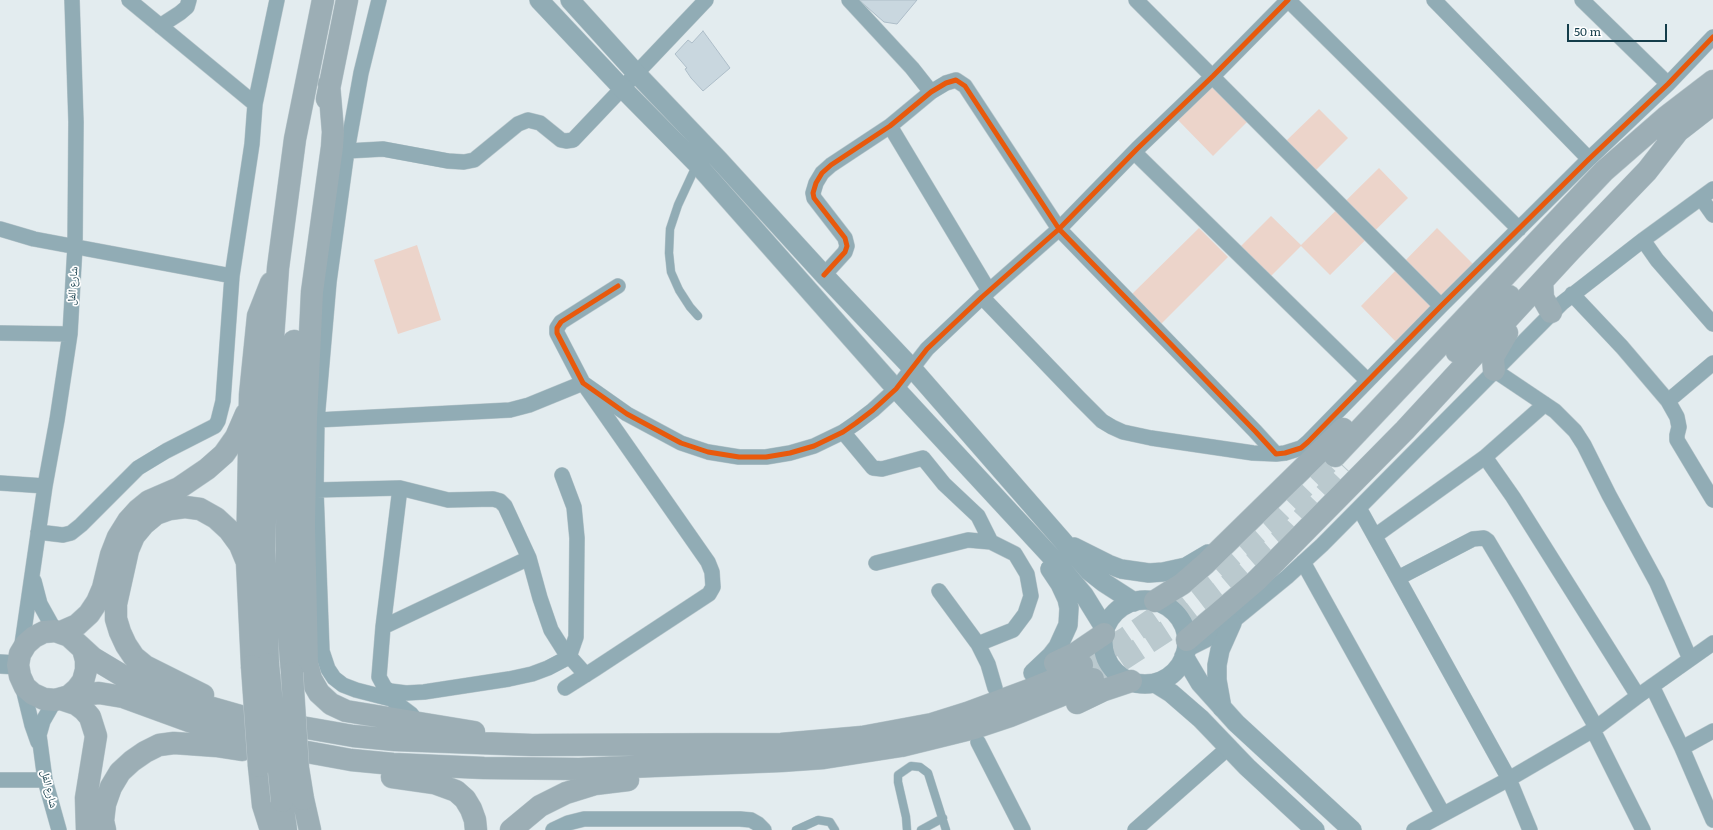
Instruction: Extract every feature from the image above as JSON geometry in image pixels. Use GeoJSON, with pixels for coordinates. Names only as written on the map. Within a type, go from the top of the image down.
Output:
{"type":"FeatureCollection","features":[{"type":"Feature","properties":{"kind":"highway"},"geometry":{"type":"LineString","coordinates":[[307,830],[283,802],[259,766],[260,665],[270,380],[278,268],[296,139],[323,0]]}},
{"type":"Feature","properties":{"kind":"highway"},"geometry":{"type":"LineString","coordinates":[[271,830],[298,768],[286,599],[288,456],[291,383],[303,241],[329,84],[347,0]]}},
{"type":"Feature","properties":{"kind":"highway"},"geometry":{"type":"LineString","coordinates":[[1713,81],[1666,117],[1604,171],[1388,402],[1341,463],[1593,206],[1619,181],[1679,130],[1713,104]]}},
{"type":"Feature","properties":{"kind":"highway"},"geometry":{"type":"LineString","coordinates":[[329,84],[333,132],[332,147],[312,292],[306,419],[304,526],[307,662],[311,679],[319,693],[331,704],[346,712],[476,733],[532,745]]}},
{"type":"Feature","properties":{"kind":"highway"},"geometry":{"type":"LineString","coordinates":[[1186,648],[1300,537],[1405,430],[1646,171],[1679,130]]}},
{"type":"Feature","properties":{"kind":"highway"},"geometry":{"type":"LineString","coordinates":[[278,268],[266,293],[258,316],[250,395],[247,562],[260,665],[283,802],[286,830]]}},
{"type":"Feature","properties":{"kind":"highway"},"geometry":{"type":"LineString","coordinates":[[1155,601],[1194,574],[1349,423],[1474,296],[1492,282],[1512,270]]}},
{"type":"Feature","properties":{"kind":"highway"},"geometry":{"type":"LineString","coordinates":[[1542,282],[1543,298],[1551,312]]}},
{"type":"Feature","properties":{"kind":"highway"},"geometry":{"type":"LineString","coordinates":[[1494,370],[1493,357],[1506,334],[1510,317]]}},
{"type":"Feature","properties":{"kind":"highway"},"geometry":{"type":"LineString","coordinates":[[58,632],[77,625],[89,614],[97,602],[103,588],[111,555],[118,537],[128,521],[138,510],[150,501],[193,480],[224,454],[236,436],[246,416],[250,395]]}},
{"type":"Feature","properties":{"kind":"highway"},"geometry":{"type":"LineString","coordinates":[[244,717],[221,703],[145,666],[134,657],[120,632],[116,618],[116,604],[128,550],[134,536],[144,524],[156,514],[170,509],[185,507],[200,509],[216,518],[230,530],[240,545],[247,562]]}},
{"type":"Feature","properties":{"kind":"highway"},"geometry":{"type":"LineString","coordinates":[[44,632],[58,632],[69,636],[83,649],[116,672],[160,692],[244,717],[353,736],[395,740],[532,745],[781,744],[822,741],[889,732],[932,724],[967,714],[1029,690],[1088,672],[1039,706],[974,728],[901,746],[848,754],[781,761],[579,769],[484,768],[394,764],[308,753],[263,744],[219,732],[123,697],[99,693],[44,699],[25,687],[14,665],[26,644],[34,637],[44,632]]}},
{"type":"Feature","properties":{"kind":"highway"},"geometry":{"type":"LineString","coordinates":[[724,744],[757,738],[812,733],[858,726],[936,708],[995,688],[1033,673],[1076,653],[1105,632]]}},
{"type":"Feature","properties":{"kind":"highway"},"geometry":{"type":"LineString","coordinates":[[62,698],[77,690],[83,680],[86,665],[83,649]]}},
{"type":"Feature","properties":{"kind":"highway"},"geometry":{"type":"LineString","coordinates":[[781,761],[810,767],[855,766],[924,755],[978,742],[1030,724],[1104,690],[1131,681]]}},
{"type":"Feature","properties":{"kind":"highway"},"geometry":{"type":"LineString","coordinates":[[62,698],[76,704],[84,710],[90,717],[96,736],[86,798],[87,830]]}},
{"type":"Feature","properties":{"kind":"highway"},"geometry":{"type":"LineString","coordinates":[[104,830],[103,821],[105,804],[120,772],[145,752],[159,746],[174,743],[216,746],[255,752],[308,753],[319,760],[342,769],[434,783],[456,791],[465,799],[475,820],[476,830]]}},
{"type":"Feature","properties":{"kind":"highway"},"geometry":{"type":"LineString","coordinates":[[511,830],[540,806],[566,793],[595,784],[681,775],[742,762]]}},
{"type":"Feature","properties":{"kind":"highway"},"geometry":{"type":"LineString","coordinates":[[260,830],[283,802]]}},
{"type":"Feature","properties":{"kind":"highway"},"geometry":{"type":"LineString","coordinates":[[283,802],[310,830]]}},
{"type":"Feature","properties":{"kind":"street","name":"شارع الفل"},"geometry":{"type":"LineString","coordinates":[[33,570],[70,334],[75,246],[76,122],[72,0]]}},
{"type":"Feature","properties":{"kind":"street"},"geometry":{"type":"LineString","coordinates":[[129,0],[255,104]]}},
{"type":"Feature","properties":{"kind":"street"},"geometry":{"type":"LineString","coordinates":[[160,26],[187,7],[189,0]]}},
{"type":"Feature","properties":{"kind":"street"},"geometry":{"type":"LineString","coordinates":[[38,532],[63,535],[71,533],[81,525],[138,468],[166,451],[215,426],[221,415],[232,276],[250,158],[255,104],[277,0]]}},
{"type":"Feature","properties":{"kind":"street"},"geometry":{"type":"LineString","coordinates":[[379,0],[361,74],[347,151],[329,282],[317,420],[316,490],[322,651],[328,669],[334,678],[343,685],[391,699],[412,714],[419,724]]}},
{"type":"Feature","properties":{"kind":"street"},"geometry":{"type":"LineString","coordinates":[[539,0],[622,88],[697,164],[896,389],[1071,579],[1084,595],[1105,632]]}},
{"type":"Feature","properties":{"kind":"street"},"geometry":{"type":"LineString","coordinates":[[570,0],[637,74],[912,368],[1089,571],[1134,602]]}},
{"type":"Feature","properties":{"kind":"street"},"geometry":{"type":"LineString","coordinates":[[347,151],[383,148],[448,161],[464,162],[474,160],[518,124],[528,120],[540,123],[553,135],[566,141],[572,140],[637,74],[705,0]]}},
{"type":"Feature","properties":{"kind":"street"},"geometry":{"type":"LineString","coordinates":[[849,0],[912,68],[931,92]]}},
{"type":"Feature","properties":{"kind":"street"},"geometry":{"type":"LineString","coordinates":[[1136,0],[1441,306]]}},
{"type":"Feature","properties":{"kind":"street"},"geometry":{"type":"LineString","coordinates":[[584,383],[627,414],[681,443],[708,452],[739,457],[766,457],[790,453],[814,446],[843,432],[873,410],[896,389],[927,349],[1059,229],[1134,152],[1213,76],[1288,0],[1519,228]]}},
{"type":"Feature","properties":{"kind":"street"},"geometry":{"type":"LineString","coordinates":[[1434,0],[1589,159]]}},
{"type":"Feature","properties":{"kind":"street"},"geometry":{"type":"LineString","coordinates":[[1588,2],[1668,84]]}},
{"type":"Feature","properties":{"kind":"street"},"geometry":{"type":"LineString","coordinates":[[890,126],[986,294],[1079,398],[1102,421],[1123,432],[1151,438],[1253,453],[1276,454],[1295,450],[1308,442],[1367,380],[1589,159],[1668,84],[1713,37]]}},
{"type":"Feature","properties":{"kind":"street"},"geometry":{"type":"LineString","coordinates":[[824,275],[845,252],[847,246],[845,238],[814,198],[812,192],[822,174],[831,165],[890,126],[931,92],[952,80],[961,82],[1059,229],[1255,430],[1276,454]]}},
{"type":"Feature","properties":{"kind":"street"},"geometry":{"type":"LineString","coordinates":[[1134,152],[1367,380]]}},
{"type":"Feature","properties":{"kind":"street"},"geometry":{"type":"LineString","coordinates":[[1352,830],[1250,737],[1200,683],[1186,648],[1185,629],[1181,620],[1170,608],[1155,601],[1145,600],[1124,606],[1116,612],[1105,632],[1104,646],[1106,657],[1112,668],[1121,676],[1131,681],[1143,684],[1155,683],[1164,679],[1173,673],[1180,665],[1186,648],[1210,638],[1232,623],[1303,562],[1359,508],[1551,312],[1572,294],[1707,193],[1713,215]]}},
{"type":"Feature","properties":{"kind":"street"},"geometry":{"type":"LineString","coordinates":[[0,229],[34,239],[232,276]]}},
{"type":"Feature","properties":{"kind":"street"},"geometry":{"type":"LineString","coordinates":[[1643,240],[1656,260],[1713,324]]}},
{"type":"Feature","properties":{"kind":"street"},"geometry":{"type":"LineString","coordinates":[[565,688],[709,594],[713,587],[713,580],[708,562],[584,383],[557,333],[557,328],[561,322],[618,286]]}},
{"type":"Feature","properties":{"kind":"street"},"geometry":{"type":"LineString","coordinates":[[1572,294],[1622,347],[1668,401],[1677,417],[1679,427],[1677,435],[1678,440],[1709,483],[1713,500]]}},
{"type":"Feature","properties":{"kind":"street"},"geometry":{"type":"LineString","coordinates":[[0,332],[70,334]]}},
{"type":"Feature","properties":{"kind":"street"},"geometry":{"type":"LineString","coordinates":[[1668,401],[1713,363]]}},
{"type":"Feature","properties":{"kind":"street"},"geometry":{"type":"LineString","coordinates":[[1494,370],[1545,404],[1566,421],[1584,445],[1657,583],[1690,659]]}},
{"type":"Feature","properties":{"kind":"street"},"geometry":{"type":"LineString","coordinates":[[317,420],[510,410],[529,405],[584,383]]}},
{"type":"Feature","properties":{"kind":"street"},"geometry":{"type":"LineString","coordinates":[[1374,536],[1485,457],[1545,404]]}},
{"type":"Feature","properties":{"kind":"street"},"geometry":{"type":"LineString","coordinates":[[843,432],[873,468],[882,469],[919,458],[927,460],[944,484],[978,516],[991,542]]}},
{"type":"Feature","properties":{"kind":"street"},"geometry":{"type":"LineString","coordinates":[[1485,457],[1513,497],[1638,696]]}},
{"type":"Feature","properties":{"kind":"street"},"geometry":{"type":"LineString","coordinates":[[400,488],[383,626],[379,678],[385,688],[390,691],[406,693],[424,692],[532,674],[570,657],[576,637],[577,538],[574,508],[562,475]]}},
{"type":"Feature","properties":{"kind":"street"},"geometry":{"type":"LineString","coordinates":[[0,483],[45,486]]}},
{"type":"Feature","properties":{"kind":"street"},"geometry":{"type":"LineString","coordinates":[[316,490],[400,488],[448,500],[492,499],[500,501],[505,506],[529,558],[551,630],[563,650],[586,674]]}},
{"type":"Feature","properties":{"kind":"street"},"geometry":{"type":"LineString","coordinates":[[1359,508],[1509,779],[1530,830]]}},
{"type":"Feature","properties":{"kind":"street"},"geometry":{"type":"LineString","coordinates":[[1398,578],[1473,538],[1484,538],[1488,541],[1519,593],[1595,729],[1643,830]]}},
{"type":"Feature","properties":{"kind":"street"},"geometry":{"type":"LineString","coordinates":[[876,563],[968,540],[991,542],[1015,554],[1027,574],[1031,596],[1025,614],[1013,630],[978,644]]}},
{"type":"Feature","properties":{"kind":"street"},"geometry":{"type":"LineString","coordinates":[[1015,554],[1037,543]]}},
{"type":"Feature","properties":{"kind":"street"},"geometry":{"type":"LineString","coordinates":[[1033,673],[1058,647],[1068,625],[1069,616],[1067,599],[1064,591],[1047,564],[1037,543]]}},
{"type":"Feature","properties":{"kind":"street"},"geometry":{"type":"LineString","coordinates":[[1066,544],[1114,566],[1135,572],[1149,573],[1163,572],[1186,567],[1226,543]]}},
{"type":"Feature","properties":{"kind":"street"},"geometry":{"type":"LineString","coordinates":[[383,626],[529,558]]}},
{"type":"Feature","properties":{"kind":"street"},"geometry":{"type":"LineString","coordinates":[[1303,562],[1443,814]]}},
{"type":"Feature","properties":{"kind":"street"},"geometry":{"type":"LineString","coordinates":[[33,570],[35,587],[40,604],[58,632]]}},
{"type":"Feature","properties":{"kind":"street"},"geometry":{"type":"LineString","coordinates":[[33,570],[14,665],[40,749]]}},
{"type":"Feature","properties":{"kind":"street"},"geometry":{"type":"LineString","coordinates":[[939,591],[978,644],[988,664],[995,688]]}},
{"type":"Feature","properties":{"kind":"street"},"geometry":{"type":"LineString","coordinates":[[1223,709],[1217,680],[1217,665],[1222,643],[1232,623]]}},
{"type":"Feature","properties":{"kind":"street"},"geometry":{"type":"LineString","coordinates":[[1414,830],[1509,779],[1595,729],[1638,696],[1713,643]]}},
{"type":"Feature","properties":{"kind":"street"},"geometry":{"type":"LineString","coordinates":[[1155,683],[1186,705],[1201,718],[1263,783],[1315,830]]}},
{"type":"Feature","properties":{"kind":"street"},"geometry":{"type":"LineString","coordinates":[[1652,686],[1682,748],[1713,820]]}},
{"type":"Feature","properties":{"kind":"street"},"geometry":{"type":"LineString","coordinates":[[40,749],[39,735],[43,721],[62,698]]}},
{"type":"Feature","properties":{"kind":"street"},"geometry":{"type":"LineString","coordinates":[[1682,748],[1713,731]]}},
{"type":"Feature","properties":{"kind":"street"},"geometry":{"type":"LineString","coordinates":[[978,742],[1023,830]]}},
{"type":"Feature","properties":{"kind":"street"},"geometry":{"type":"LineString","coordinates":[[1135,830],[1228,748]]}},
{"type":"Feature","properties":{"kind":"street","name":"شارع الفل"},"geometry":{"type":"LineString","coordinates":[[40,749],[45,780],[59,830]]}},
{"type":"Feature","properties":{"kind":"street"},"geometry":{"type":"LineString","coordinates":[[0,780],[45,780]]}},
{"type":"Feature","properties":{"kind":"street"},"geometry":{"type":"LineString","coordinates":[[553,830],[568,822],[584,819],[740,819],[751,820],[764,830]]}},
{"type":"Feature","properties":{"kind":"lane"},"geometry":{"type":"LineString","coordinates":[[697,164],[676,211],[670,229],[669,253],[672,272],[679,290],[698,316]]}},
{"type":"Feature","properties":{"kind":"lane"},"geometry":{"type":"LineString","coordinates":[[907,830],[898,775],[911,766],[920,767],[928,773],[946,830]]}},
{"type":"Feature","properties":{"kind":"lane"},"geometry":{"type":"LineString","coordinates":[[921,830],[943,818]]}},
{"type":"Feature","properties":{"kind":"lane"},"geometry":{"type":"LineString","coordinates":[[796,830],[818,820],[830,822],[835,830]]}},
{"type":"Feature","properties":{"kind":"shaded area"},"geometry":{"type":"Polygon","coordinates":[[[1212,86],[1247,122],[1213,156],[1178,120],[1212,86]]]}},
{"type":"Feature","properties":{"kind":"shaded area"},"geometry":{"type":"Polygon","coordinates":[[[1319,109],[1348,138],[1315,171],[1286,141],[1319,109]]]}},
{"type":"Feature","properties":{"kind":"shaded area"},"geometry":{"type":"Polygon","coordinates":[[[1379,168],[1408,198],[1330,275],[1301,246],[1268,279],[1239,248],[1271,216],[1301,245],[1379,168]]]}},
{"type":"Feature","properties":{"kind":"shaded area"},"geometry":{"type":"Polygon","coordinates":[[[1199,228],[1228,257],[1159,326],[1130,296],[1199,228]]]}},
{"type":"Feature","properties":{"kind":"shaded area"},"geometry":{"type":"Polygon","coordinates":[[[1437,228],[1474,265],[1397,343],[1361,306],[1437,228]]]}},
{"type":"Feature","properties":{"kind":"shaded area"},"geometry":{"type":"Polygon","coordinates":[[[417,245],[441,320],[398,334],[374,260],[417,245]]]}},
{"type":"Feature","properties":{"kind":"building"},"geometry":{"type":"Polygon","coordinates":[[[859,0],[917,0],[897,24],[884,22],[859,0]]]}},
{"type":"Feature","properties":{"kind":"building"},"geometry":{"type":"Polygon","coordinates":[[[703,31],[730,68],[703,91],[691,78],[685,69],[687,68],[675,54],[688,40],[692,43],[703,31]]]}},
{"type":"Feature","properties":{"kind":"tunnel"},"geometry":{"type":"LineString","coordinates":[[1082,665],[1127,637],[1170,607],[1212,574],[1268,524],[1335,456]]}},
{"type":"Feature","properties":{"kind":"tunnel"},"geometry":{"type":"LineString","coordinates":[[1093,679],[1183,620],[1226,587],[1286,535],[1348,470]]}},
{"type":"Feature","properties":{"kind":"cycle path"},"geometry":{"type":"LineString","coordinates":[[618,286],[561,322],[557,328],[557,333],[583,383],[627,414],[681,443],[708,452],[739,457],[766,457],[790,453],[814,446],[843,432],[856,423],[896,389],[927,349],[982,297],[1059,229],[1137,149],[1213,76],[1288,0]]}},
{"type":"Feature","properties":{"kind":"cycle path"},"geometry":{"type":"LineString","coordinates":[[824,275],[845,252],[847,246],[845,238],[814,198],[813,193],[816,183],[822,173],[831,165],[890,126],[931,92],[946,83],[956,80],[965,86],[1059,229],[1276,454],[1285,453],[1301,448],[1308,442],[1441,306],[1589,159],[1668,84],[1713,37]]}}]}
